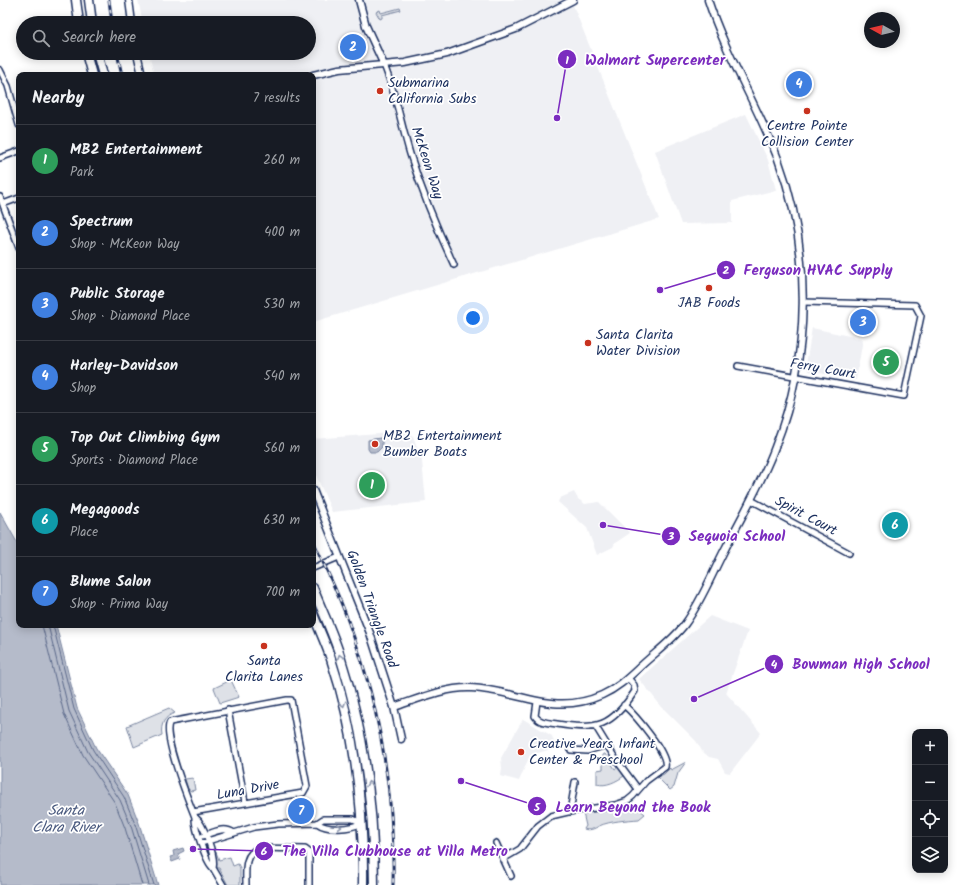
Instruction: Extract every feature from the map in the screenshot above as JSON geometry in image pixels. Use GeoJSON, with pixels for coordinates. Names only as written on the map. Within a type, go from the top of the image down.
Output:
{"type":"FeatureCollection","features":[{"type":"Feature","properties":{"kind":"main road"},"geometry":{"type":"LineString","coordinates":[[76,0],[78,16]]}},
{"type":"Feature","properties":{"kind":"main road"},"geometry":{"type":"LineString","coordinates":[[89,0],[91,16]]}},
{"type":"Feature","properties":{"kind":"main road"},"geometry":{"type":"LineString","coordinates":[[88,60],[91,72]]}},
{"type":"Feature","properties":{"kind":"main road"},"geometry":{"type":"LineString","coordinates":[[98,60],[101,72]]}},
{"type":"Feature","properties":{"kind":"main road"},"geometry":{"type":"LineString","coordinates":[[316,596],[340,656],[359,728],[370,791],[374,885]]}},
{"type":"Feature","properties":{"kind":"main road"},"geometry":{"type":"LineString","coordinates":[[316,621],[332,659],[350,730],[362,823],[363,885]]}},
{"type":"Feature","properties":{"kind":"main road"},"geometry":{"type":"LineString","coordinates":[[362,823],[372,823]]}},
{"type":"Feature","properties":{"kind":"street"},"geometry":{"type":"LineString","coordinates":[[129,0],[131,16]]}},
{"type":"Feature","properties":{"kind":"street","name":"McKeon Way"},"geometry":{"type":"LineString","coordinates":[[359,0],[366,26],[384,66],[393,91],[410,155],[440,236],[454,265]]}},
{"type":"Feature","properties":{"kind":"street"},"geometry":{"type":"LineString","coordinates":[[316,74],[331,70],[384,66],[424,60],[457,51],[516,30],[573,0]]}},
{"type":"Feature","properties":{"kind":"street"},"geometry":{"type":"LineString","coordinates":[[394,706],[444,691],[462,688],[480,689],[536,702],[562,704],[583,702],[612,690],[628,678],[684,625],[751,500],[769,463],[782,429],[796,376],[802,331],[803,302],[798,241],[785,181],[771,143],[723,41],[708,0]]}},
{"type":"Feature","properties":{"kind":"street"},"geometry":{"type":"LineString","coordinates":[[139,60],[141,72]]}},
{"type":"Feature","properties":{"kind":"street"},"geometry":{"type":"LineString","coordinates":[[0,70],[8,86],[16,114]]}},
{"type":"Feature","properties":{"kind":"street"},"geometry":{"type":"LineString","coordinates":[[0,158],[16,152]]}},
{"type":"Feature","properties":{"kind":"street"},"geometry":{"type":"LineString","coordinates":[[0,197],[16,240]]}},
{"type":"Feature","properties":{"kind":"street"},"geometry":{"type":"LineString","coordinates":[[3,204],[16,199]]}},
{"type":"Feature","properties":{"kind":"street","name":"Ferry Court"},"geometry":{"type":"LineString","coordinates":[[738,366],[904,396],[921,316],[915,305],[803,302]]}},
{"type":"Feature","properties":{"kind":"street","name":"Golden Triangle Road"},"geometry":{"type":"LineString","coordinates":[[316,498],[370,633],[394,706],[401,739]]}},
{"type":"Feature","properties":{"kind":"street","name":"Spirit Court"},"geometry":{"type":"LineString","coordinates":[[751,500],[849,553]]}},
{"type":"Feature","properties":{"kind":"street"},"geometry":{"type":"LineString","coordinates":[[316,567],[339,557]]}},
{"type":"Feature","properties":{"kind":"street"},"geometry":{"type":"LineString","coordinates":[[536,702],[535,716],[540,721],[575,727],[596,727],[607,722],[624,705],[635,691],[634,685],[628,678]]}},
{"type":"Feature","properties":{"kind":"street","name":"Luna Drive"},"geometry":{"type":"LineString","coordinates":[[194,814],[245,802],[303,793],[307,786],[291,700],[228,710]]}},
{"type":"Feature","properties":{"kind":"street"},"geometry":{"type":"LineString","coordinates":[[503,859],[520,849],[538,826],[552,816],[615,805],[627,801],[651,777],[663,770],[666,763],[645,729],[624,705]]}},
{"type":"Feature","properties":{"kind":"street"},"geometry":{"type":"LineString","coordinates":[[223,885],[210,865],[201,844],[194,822],[194,814],[172,751],[167,731],[168,725],[173,720],[228,710],[245,802]]}},
{"type":"Feature","properties":{"kind":"street"},"geometry":{"type":"LineString","coordinates":[[596,727],[638,789]]}},
{"type":"Feature","properties":{"kind":"street"},"geometry":{"type":"LineString","coordinates":[[571,750],[587,751],[607,745]]}},
{"type":"Feature","properties":{"kind":"street"},"geometry":{"type":"LineString","coordinates":[[570,812],[575,782]]}},
{"type":"Feature","properties":{"kind":"street"},"geometry":{"type":"LineString","coordinates":[[194,814],[200,821],[208,841],[215,862],[213,868]]}},
{"type":"Feature","properties":{"kind":"street"},"geometry":{"type":"LineString","coordinates":[[201,844],[254,827],[278,824],[317,823],[323,819],[352,819],[362,823]]}},
{"type":"Feature","properties":{"kind":"street"},"geometry":{"type":"LineString","coordinates":[[317,823],[323,827],[353,828],[362,823]]}},
{"type":"Feature","properties":{"kind":"street"},"geometry":{"type":"LineString","coordinates":[[199,837],[223,829],[228,829],[234,833]]}},
{"type":"Feature","properties":{"kind":"street"},"geometry":{"type":"LineString","coordinates":[[496,843],[511,876]]}},
{"type":"Feature","properties":{"kind":"street"},"geometry":{"type":"LineString","coordinates":[[246,885],[247,857],[252,851],[259,848],[305,849],[309,852],[310,885]]}},
{"type":"Feature","properties":{"kind":"shaded area"},"geometry":{"type":"Polygon","coordinates":[[[138,0],[571,0],[659,219],[316,321],[316,72],[153,72],[151,60],[316,60],[316,16],[141,16],[138,0]]]}},
{"type":"Feature","properties":{"kind":"shaded area"},"geometry":{"type":"Polygon","coordinates":[[[400,8],[401,10],[382,15],[382,18],[380,19],[376,12],[380,10],[381,13],[400,8]]]}},
{"type":"Feature","properties":{"kind":"shaded area"},"geometry":{"type":"Polygon","coordinates":[[[746,114],[768,160],[776,190],[732,201],[732,223],[681,224],[655,151],[746,114]]]}},
{"type":"Feature","properties":{"kind":"shaded area"},"geometry":{"type":"Polygon","coordinates":[[[812,328],[863,339],[856,380],[809,371],[806,365],[812,328]]]}},
{"type":"Feature","properties":{"kind":"shaded area"},"geometry":{"type":"Polygon","coordinates":[[[405,432],[413,436],[422,461],[426,502],[332,512],[316,475],[316,439],[405,432]]]}},
{"type":"Feature","properties":{"kind":"shaded area"},"geometry":{"type":"Polygon","coordinates":[[[574,492],[578,499],[585,504],[599,502],[630,533],[615,543],[613,547],[597,555],[587,528],[558,502],[560,498],[574,492]]]}},
{"type":"Feature","properties":{"kind":"shaded area"},"geometry":{"type":"Polygon","coordinates":[[[710,616],[748,631],[726,693],[761,733],[730,773],[725,772],[718,759],[709,757],[702,751],[696,741],[661,706],[639,679],[710,616]]]}},
{"type":"Feature","properties":{"kind":"shaded area"},"geometry":{"type":"Polygon","coordinates":[[[231,680],[239,697],[220,703],[214,688],[231,680]]]}},
{"type":"Feature","properties":{"kind":"shaded area"},"geometry":{"type":"Polygon","coordinates":[[[169,708],[175,713],[168,716],[164,721],[162,735],[134,747],[127,726],[169,708]]]}},
{"type":"Feature","properties":{"kind":"shaded area","name":"Creative Years Infant Center & Preschool"},"geometry":{"type":"Polygon","coordinates":[[[523,719],[552,736],[556,748],[530,755],[519,781],[501,776],[501,758],[523,719]]]}},
{"type":"Feature","properties":{"kind":"shaded area"},"geometry":{"type":"Polygon","coordinates":[[[603,754],[605,754],[615,769],[618,767],[624,776],[611,783],[600,785],[597,784],[597,770],[603,769],[603,754]]]}},
{"type":"Feature","properties":{"kind":"shaded area"},"geometry":{"type":"Polygon","coordinates":[[[686,762],[678,773],[674,787],[670,790],[657,777],[664,774],[670,768],[671,770],[686,762]]]}},
{"type":"Feature","properties":{"kind":"shaded area"},"geometry":{"type":"Polygon","coordinates":[[[193,778],[195,790],[191,791],[188,789],[185,779],[193,778]]]}},
{"type":"Feature","properties":{"kind":"shaded area"},"geometry":{"type":"Polygon","coordinates":[[[632,803],[645,814],[639,819],[603,824],[588,830],[584,829],[586,826],[583,813],[617,810],[632,803]]]}},
{"type":"Feature","properties":{"kind":"shaded area"},"geometry":{"type":"Polygon","coordinates":[[[216,852],[219,860],[230,857],[233,866],[238,864],[240,868],[240,885],[228,885],[219,868],[217,868],[214,853],[216,852]]]}},
{"type":"Feature","properties":{"kind":"water","name":"MB2 Entertainment Bumber Boats"},"geometry":{"type":"Polygon","coordinates":[[[382,439],[382,447],[377,452],[370,452],[368,449],[368,440],[382,439]]]}},
{"type":"Feature","properties":{"kind":"water","name":"Santa Clara River"},"geometry":{"type":"Polygon","coordinates":[[[0,512],[16,541],[16,628],[57,628],[77,708],[96,748],[128,795],[139,823],[158,885],[0,885],[0,512]]]}},
{"type":"Feature","properties":{"kind":"water"},"geometry":{"type":"Polygon","coordinates":[[[183,848],[184,851],[178,854],[180,859],[172,862],[170,857],[174,856],[173,851],[183,848]]]}},
{"type":"Feature","properties":{"kind":"railway"},"geometry":{"type":"LineString","coordinates":[[109,0],[111,16]]}},
{"type":"Feature","properties":{"kind":"railway"},"geometry":{"type":"LineString","coordinates":[[119,60],[121,72]]}},
{"type":"Feature","properties":{"kind":"railway"},"geometry":{"type":"LineString","coordinates":[[316,547],[347,618],[368,683],[376,716],[388,783],[393,851],[393,885]]}},
{"type":"Feature","properties":{"kind":"place","name":"Spectrum"},"geometry":{"type":"Point","coordinates":[353,47]}},
{"type":"Feature","properties":{"kind":"place","name":"Harley-Davidson"},"geometry":{"type":"Point","coordinates":[799,84]}},
{"type":"Feature","properties":{"kind":"place","name":"Submarina California Subs"},"geometry":{"type":"Point","coordinates":[380,91]}},
{"type":"Feature","properties":{"kind":"place","name":"Centre Pointe Collision Center"},"geometry":{"type":"Point","coordinates":[807,111]}},
{"type":"Feature","properties":{"kind":"place","name":"Walmart Supercenter"},"geometry":{"type":"Point","coordinates":[557,118]}},
{"type":"Feature","properties":{"kind":"place","name":"JAB Foods"},"geometry":{"type":"Point","coordinates":[709,288]}},
{"type":"Feature","properties":{"kind":"place","name":"Ferguson HVAC Supply"},"geometry":{"type":"Point","coordinates":[660,290]}},
{"type":"Feature","properties":{"kind":"place","name":"Public Storage"},"geometry":{"type":"Point","coordinates":[863,322]}},
{"type":"Feature","properties":{"kind":"place","name":"Santa Clarita Water Division"},"geometry":{"type":"Point","coordinates":[588,343]}},
{"type":"Feature","properties":{"kind":"place","name":"Top Out Climbing Gym"},"geometry":{"type":"Point","coordinates":[886,362]}},
{"type":"Feature","properties":{"kind":"place","name":"MB2 Entertainment Bumber Boats"},"geometry":{"type":"Point","coordinates":[375,444]}},
{"type":"Feature","properties":{"kind":"place","name":"MB2 Entertainment"},"geometry":{"type":"Point","coordinates":[372,485]}},
{"type":"Feature","properties":{"kind":"place","name":"Sequoia School"},"geometry":{"type":"Point","coordinates":[603,525]}},
{"type":"Feature","properties":{"kind":"place","name":"Megagoods"},"geometry":{"type":"Point","coordinates":[895,525]}},
{"type":"Feature","properties":{"kind":"place","name":"Santa Clarita Lanes"},"geometry":{"type":"Point","coordinates":[264,646]}},
{"type":"Feature","properties":{"kind":"place","name":"Bowman High School"},"geometry":{"type":"Point","coordinates":[694,699]}},
{"type":"Feature","properties":{"kind":"place","name":"Creative Years Infant Center & Preschool"},"geometry":{"type":"Point","coordinates":[521,752]}},
{"type":"Feature","properties":{"kind":"place","name":"Learn Beyond the Book"},"geometry":{"type":"Point","coordinates":[461,781]}},
{"type":"Feature","properties":{"kind":"place","name":"Blume Salon"},"geometry":{"type":"Point","coordinates":[301,811]}},
{"type":"Feature","properties":{"kind":"place","name":"The Villa Clubhouse at Villa Metro"},"geometry":{"type":"Point","coordinates":[193,849]}}]}
